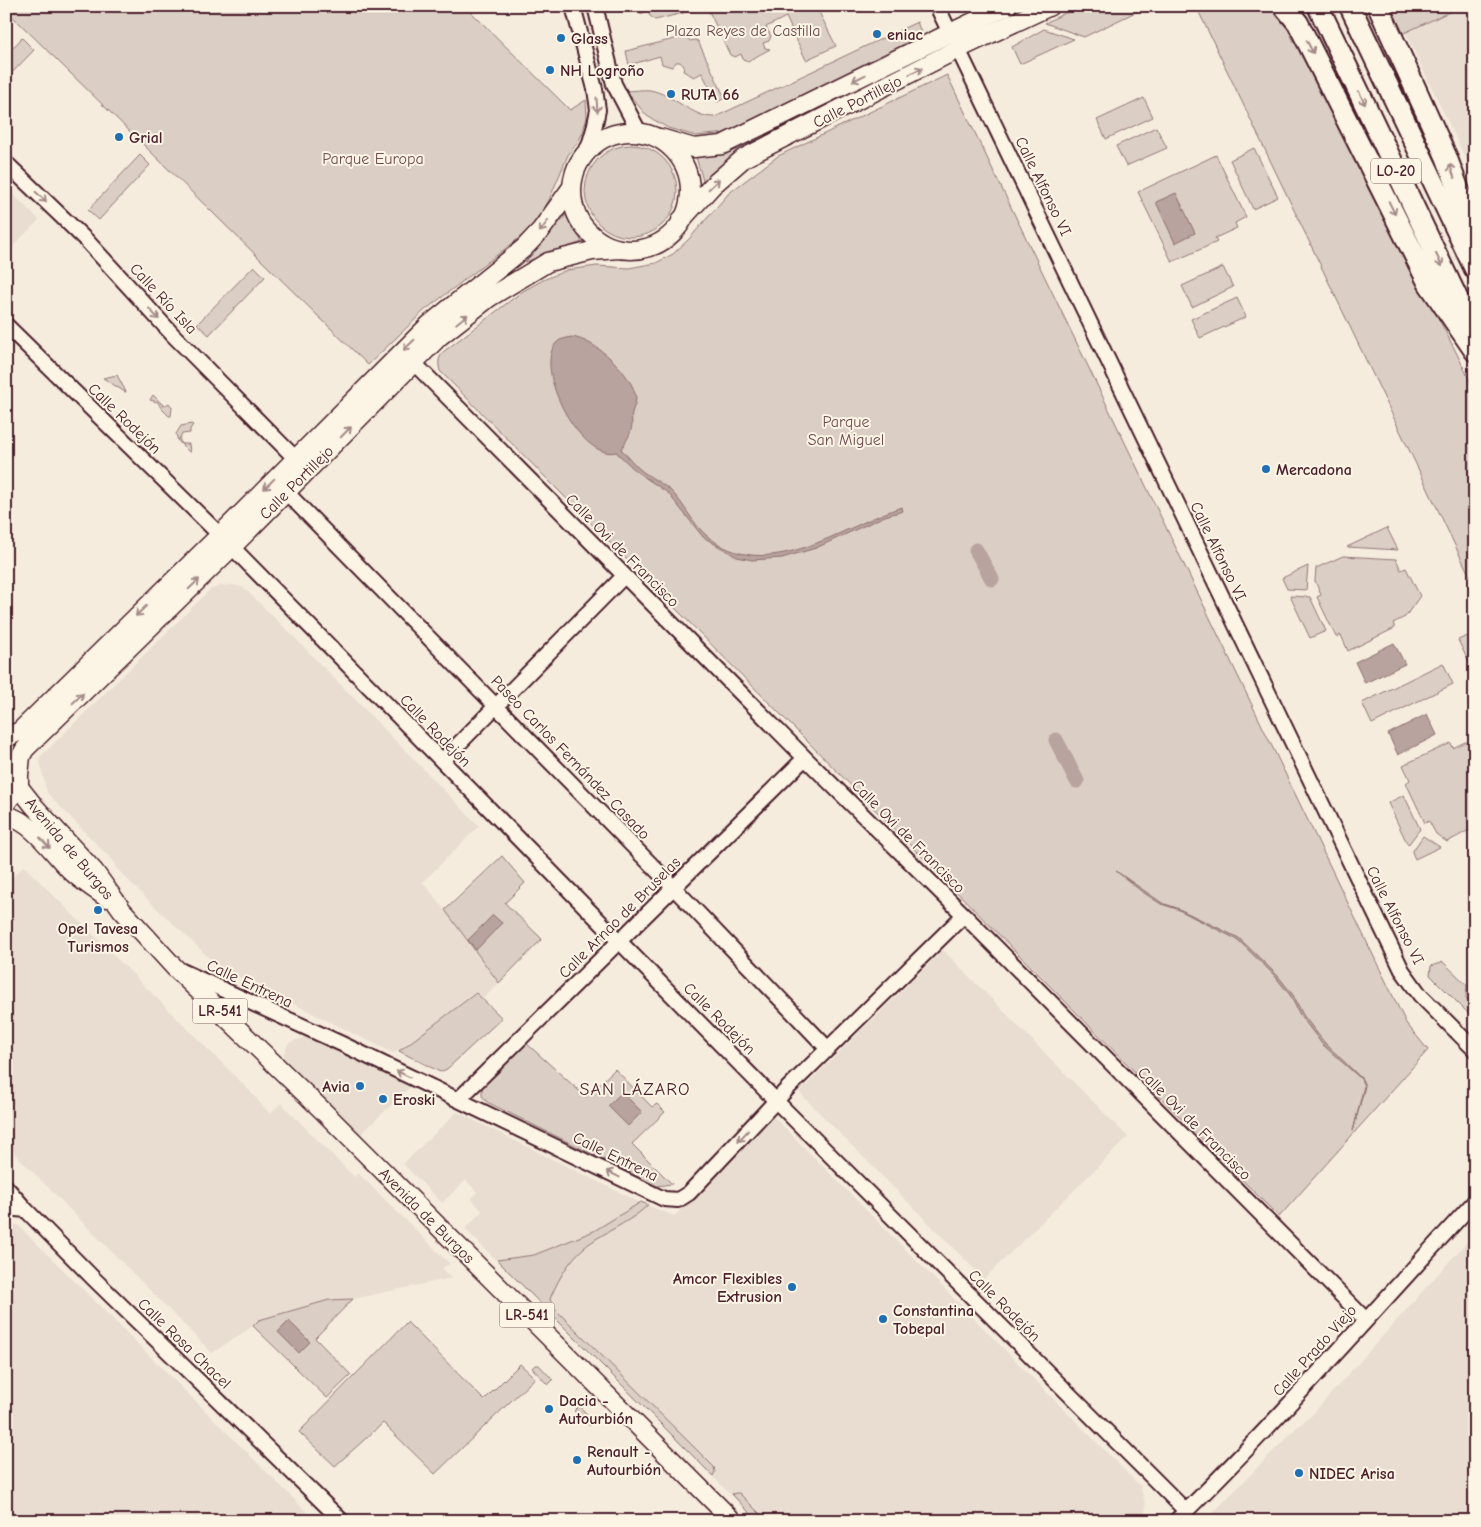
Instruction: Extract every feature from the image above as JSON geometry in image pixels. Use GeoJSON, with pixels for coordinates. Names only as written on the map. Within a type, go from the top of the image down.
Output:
{"type":"FeatureCollection","features":[{"type":"Feature","properties":{"kind":"highway"},"geometry":{"type":"LineString","coordinates":[[1284,6],[1298,23],[1429,284],[1475,351]]}},
{"type":"Feature","properties":{"kind":"highway","name":"LO-20"},"geometry":{"type":"LineString","coordinates":[[1318,6],[1475,336]]}},
{"type":"Feature","properties":{"kind":"highway","name":"LO-20"},"geometry":{"type":"LineString","coordinates":[[1350,6],[1475,269]]}},
{"type":"Feature","properties":{"kind":"highway"},"geometry":{"type":"LineString","coordinates":[[1378,6],[1446,156],[1475,233]]}},
{"type":"Feature","properties":{"kind":"main road","name":"Calle Portillejo"},"geometry":{"type":"LineString","coordinates":[[660,138],[694,148],[722,145],[1007,6]]}},
{"type":"Feature","properties":{"kind":"main road","name":"Calle Portillejo"},"geometry":{"type":"LineString","coordinates":[[681,220],[713,185],[744,158],[958,49],[1050,6]]}},
{"type":"Feature","properties":{"kind":"main road"},"geometry":{"type":"LineString","coordinates":[[639,132],[660,138],[676,152],[687,172],[689,199],[681,220],[670,235],[658,244],[641,249],[619,249],[604,243],[585,228],[574,208],[572,187],[580,159],[588,149],[614,134],[639,132]]}},
{"type":"Feature","properties":{"kind":"main road","name":"Calle Portillejo"},"geometry":{"type":"LineString","coordinates":[[19,781],[21,756],[25,749],[226,541],[296,458],[429,325],[524,248],[541,230],[572,187]]}},
{"type":"Feature","properties":{"kind":"main road","name":"Calle Portillejo"},"geometry":{"type":"LineString","coordinates":[[6,738],[20,731],[226,541],[286,492],[440,336],[490,296],[548,262],[592,251],[619,249]]}},
{"type":"Feature","properties":{"kind":"main road","name":"LR-541"},"geometry":{"type":"LineString","coordinates":[[6,748],[16,760],[19,781]]}},
{"type":"Feature","properties":{"kind":"main road"},"geometry":{"type":"LineString","coordinates":[[6,803],[19,781]]}},
{"type":"Feature","properties":{"kind":"main road","name":"Avenida de Burgos"},"geometry":{"type":"LineString","coordinates":[[19,781],[34,806],[94,871],[122,910],[174,968],[321,1109],[733,1521]]}},
{"type":"Feature","properties":{"kind":"main road","name":"Avenida de Burgos"},"geometry":{"type":"LineString","coordinates":[[6,815],[18,818],[28,826],[71,871],[122,910]]}},
{"type":"Feature","properties":{"kind":"street"},"geometry":{"type":"LineString","coordinates":[[573,6],[595,89],[598,110],[588,149]]}},
{"type":"Feature","properties":{"kind":"street"},"geometry":{"type":"LineString","coordinates":[[595,6],[614,84],[639,132]]}},
{"type":"Feature","properties":{"kind":"street"},"geometry":{"type":"LineString","coordinates":[[937,6],[950,33]]}},
{"type":"Feature","properties":{"kind":"street","name":"Calle Alfonso VI"},"geometry":{"type":"LineString","coordinates":[[958,49],[1402,970],[1420,995],[1475,1050]]}},
{"type":"Feature","properties":{"kind":"street","name":"Calle Río Isla"},"geometry":{"type":"LineString","coordinates":[[6,163],[87,241],[173,335],[296,458]]}},
{"type":"Feature","properties":{"kind":"street","name":"Calle Rodejón"},"geometry":{"type":"LineString","coordinates":[[6,325],[226,541],[777,1101],[1181,1516]]}},
{"type":"Feature","properties":{"kind":"street","name":"Calle Ovi de Francisco"},"geometry":{"type":"LineString","coordinates":[[414,363],[1365,1319]]}},
{"type":"Feature","properties":{"kind":"street","name":"Paseo Carlos Fernández Casado"},"geometry":{"type":"LineString","coordinates":[[286,492],[674,888],[828,1049]]}},
{"type":"Feature","properties":{"kind":"street"},"geometry":{"type":"LineString","coordinates":[[442,762],[624,576]]}},
{"type":"Feature","properties":{"kind":"street","name":"Calle Arnao de Bruselas"},"geometry":{"type":"LineString","coordinates":[[458,1100],[805,758]]}},
{"type":"Feature","properties":{"kind":"street","name":"Calle Entrena"},"geometry":{"type":"LineString","coordinates":[[174,968],[342,1044],[664,1198],[678,1200],[689,1193],[828,1049],[964,915]]}},
{"type":"Feature","properties":{"kind":"street","name":"Calle Rosa Chacel"},"geometry":{"type":"LineString","coordinates":[[6,1187],[26,1210],[342,1521]]}},
{"type":"Feature","properties":{"kind":"street","name":"Calle Prado Viejo"},"geometry":{"type":"LineString","coordinates":[[1181,1516],[1320,1371],[1365,1319],[1475,1201]]}},
{"type":"Feature","properties":{"kind":"street"},"geometry":{"type":"LineString","coordinates":[[6,1208],[26,1210]]}},
{"type":"Feature","properties":{"kind":"shaded area"},"geometry":{"type":"Polygon","coordinates":[[[1462,6],[1475,6],[1475,178],[1406,34],[1408,31],[1462,6]]]}},
{"type":"Feature","properties":{"kind":"shaded area"},"geometry":{"type":"Polygon","coordinates":[[[6,187],[39,220],[6,253],[6,187]]]}},
{"type":"Feature","properties":{"kind":"shaded area"},"geometry":{"type":"Polygon","coordinates":[[[1176,193],[1195,233],[1175,243],[1156,202],[1176,193]]]}},
{"type":"Feature","properties":{"kind":"shaded area"},"geometry":{"type":"Polygon","coordinates":[[[571,337],[591,344],[611,359],[628,379],[633,389],[636,402],[632,414],[632,425],[628,438],[621,449],[639,469],[670,490],[696,525],[706,535],[729,550],[754,555],[779,554],[804,548],[902,507],[903,511],[885,516],[816,548],[782,558],[752,560],[737,557],[703,537],[668,493],[637,472],[616,452],[602,451],[587,441],[574,426],[562,407],[554,386],[550,367],[552,351],[560,340],[571,337]]]}},
{"type":"Feature","properties":{"kind":"shaded area"},"geometry":{"type":"Polygon","coordinates":[[[234,585],[244,588],[283,626],[479,826],[423,882],[499,983],[483,999],[475,993],[399,1051],[393,1053],[219,967],[116,868],[114,862],[47,793],[39,758],[211,589],[234,585]]]}},
{"type":"Feature","properties":{"kind":"shaded area"},"geometry":{"type":"Polygon","coordinates":[[[1394,643],[1405,664],[1365,683],[1355,662],[1394,643]]]}},
{"type":"Feature","properties":{"kind":"shaded area"},"geometry":{"type":"Polygon","coordinates":[[[1427,714],[1437,735],[1398,755],[1388,734],[1427,714]]]}},
{"type":"Feature","properties":{"kind":"shaded area"},"geometry":{"type":"Polygon","coordinates":[[[24,866],[246,1087],[270,1114],[281,1103],[354,1177],[358,1173],[450,1264],[442,1268],[452,1278],[353,1299],[329,1300],[259,1320],[212,1353],[6,1145],[6,884],[24,866]]]}},
{"type":"Feature","properties":{"kind":"shaded area"},"geometry":{"type":"Polygon","coordinates":[[[1116,871],[1162,903],[1177,908],[1239,938],[1278,976],[1293,995],[1303,1015],[1324,1042],[1362,1079],[1365,1086],[1353,1131],[1364,1086],[1361,1079],[1322,1044],[1300,1015],[1290,995],[1274,975],[1238,940],[1177,909],[1161,904],[1116,871]]]}},
{"type":"Feature","properties":{"kind":"shaded area"},"geometry":{"type":"Polygon","coordinates":[[[493,915],[502,923],[476,950],[468,940],[493,915]]]}},
{"type":"Feature","properties":{"kind":"shaded area"},"geometry":{"type":"Polygon","coordinates":[[[943,950],[1128,1137],[984,1279],[799,1092],[943,950]]]}},
{"type":"Feature","properties":{"kind":"shaded area","name":"Avia"},"geometry":{"type":"Polygon","coordinates":[[[313,1034],[412,1085],[359,1136],[283,1061],[284,1053],[289,1043],[313,1034]]]}},
{"type":"Feature","properties":{"kind":"shaded area"},"geometry":{"type":"Polygon","coordinates":[[[622,1092],[642,1112],[628,1126],[608,1106],[622,1092]]]}},
{"type":"Feature","properties":{"kind":"shaded area"},"geometry":{"type":"Polygon","coordinates":[[[457,1112],[639,1202],[674,1216],[774,1117],[1140,1486],[1146,1507],[1143,1521],[757,1521],[465,1229],[482,1211],[472,1199],[477,1192],[466,1180],[442,1203],[403,1164],[457,1112]]]}},
{"type":"Feature","properties":{"kind":"shaded area"},"geometry":{"type":"Polygon","coordinates":[[[6,1223],[18,1225],[316,1521],[6,1521],[6,1223]]]}},
{"type":"Feature","properties":{"kind":"shaded area"},"geometry":{"type":"Polygon","coordinates":[[[1475,1233],[1475,1521],[1205,1521],[1298,1426],[1311,1416],[1475,1233]]]}},
{"type":"Feature","properties":{"kind":"shaded area"},"geometry":{"type":"Polygon","coordinates":[[[289,1321],[310,1342],[299,1353],[278,1332],[289,1321]]]}},
{"type":"Feature","properties":{"kind":"green space","name":"Parque Europa"},"geometry":{"type":"Polygon","coordinates":[[[6,6],[465,6],[570,110],[586,100],[587,117],[583,132],[568,155],[549,200],[535,226],[425,310],[368,365],[6,10],[6,6]]]}},
{"type":"Feature","properties":{"kind":"green space","name":"Plaza Reyes de Castilla"},"geometry":{"type":"Polygon","coordinates":[[[639,6],[816,6],[836,46],[806,60],[786,17],[766,27],[771,36],[769,41],[763,43],[765,48],[770,49],[748,61],[743,59],[741,54],[735,57],[730,55],[707,7],[655,20],[648,11],[641,15],[639,6]]]}},
{"type":"Feature","properties":{"kind":"green space"},"geometry":{"type":"Polygon","coordinates":[[[1079,6],[1148,6],[1084,37],[1045,23],[1079,6]]]}},
{"type":"Feature","properties":{"kind":"green space"},"geometry":{"type":"Polygon","coordinates":[[[1196,6],[1277,6],[1292,26],[1337,124],[1475,391],[1475,587],[1196,6]]]}},
{"type":"Feature","properties":{"kind":"green space"},"geometry":{"type":"Polygon","coordinates":[[[1384,6],[1462,6],[1402,34],[1392,22],[1384,6]]]}},
{"type":"Feature","properties":{"kind":"green space"},"geometry":{"type":"Polygon","coordinates":[[[917,22],[924,40],[727,133],[696,136],[668,128],[647,116],[626,91],[647,90],[658,92],[699,114],[715,117],[917,22]]]}},
{"type":"Feature","properties":{"kind":"green space"},"geometry":{"type":"Polygon","coordinates":[[[1044,29],[1074,39],[1020,64],[1012,47],[1044,29]]]}},
{"type":"Feature","properties":{"kind":"green space"},"geometry":{"type":"Polygon","coordinates":[[[686,36],[690,41],[698,41],[725,98],[717,102],[702,73],[694,77],[683,71],[684,66],[680,62],[676,62],[672,67],[662,64],[660,56],[629,65],[626,51],[686,36]]]}},
{"type":"Feature","properties":{"kind":"green space"},"geometry":{"type":"Polygon","coordinates":[[[22,38],[34,50],[6,79],[6,55],[22,38]]]}},
{"type":"Feature","properties":{"kind":"green space","name":"Parque San Miguel"},"geometry":{"type":"Polygon","coordinates":[[[947,75],[1406,1023],[1428,1050],[1279,1217],[440,371],[439,361],[443,352],[523,291],[567,270],[597,266],[629,268],[656,263],[673,254],[689,239],[729,193],[778,156],[947,75]]]}},
{"type":"Feature","properties":{"kind":"green space"},"geometry":{"type":"Polygon","coordinates":[[[1144,98],[1153,117],[1106,139],[1097,120],[1144,98]]]}},
{"type":"Feature","properties":{"kind":"green space"},"geometry":{"type":"Polygon","coordinates":[[[1156,127],[1167,148],[1126,166],[1116,146],[1156,127]]]}},
{"type":"Feature","properties":{"kind":"green space"},"geometry":{"type":"Polygon","coordinates":[[[758,141],[704,184],[696,157],[758,141]]]}},
{"type":"Feature","properties":{"kind":"green space"},"geometry":{"type":"Polygon","coordinates":[[[631,145],[649,148],[664,158],[674,173],[677,191],[674,209],[664,224],[649,234],[631,237],[613,234],[598,224],[588,209],[585,191],[588,173],[598,158],[613,148],[631,145]]]}},
{"type":"Feature","properties":{"kind":"green space"},"geometry":{"type":"Polygon","coordinates":[[[1254,148],[1278,197],[1253,209],[1230,160],[1254,148]]]}},
{"type":"Feature","properties":{"kind":"green space"},"geometry":{"type":"Polygon","coordinates":[[[140,155],[150,165],[99,220],[88,210],[140,155]]]}},
{"type":"Feature","properties":{"kind":"green space"},"geometry":{"type":"Polygon","coordinates":[[[1216,155],[1246,217],[1235,223],[1237,228],[1215,238],[1217,242],[1172,262],[1138,192],[1216,155]]]}},
{"type":"Feature","properties":{"kind":"green space"},"geometry":{"type":"Polygon","coordinates":[[[566,215],[582,242],[525,262],[566,215]]]}},
{"type":"Feature","properties":{"kind":"green space"},"geometry":{"type":"Polygon","coordinates":[[[254,266],[265,277],[209,335],[197,324],[254,266]]]}},
{"type":"Feature","properties":{"kind":"green space"},"geometry":{"type":"Polygon","coordinates":[[[1223,267],[1233,287],[1192,307],[1182,286],[1223,267]]]}},
{"type":"Feature","properties":{"kind":"green space"},"geometry":{"type":"Polygon","coordinates":[[[1237,298],[1246,317],[1200,338],[1191,319],[1237,298]]]}},
{"type":"Feature","properties":{"kind":"green space"},"geometry":{"type":"Polygon","coordinates":[[[117,375],[126,392],[103,378],[117,375]]]}},
{"type":"Feature","properties":{"kind":"green space"},"geometry":{"type":"Polygon","coordinates":[[[153,395],[164,406],[169,403],[172,407],[171,416],[161,408],[158,402],[150,400],[153,395]]]}},
{"type":"Feature","properties":{"kind":"green space"},"geometry":{"type":"Polygon","coordinates":[[[193,425],[190,433],[182,434],[179,439],[182,444],[189,444],[190,453],[178,441],[176,434],[181,426],[193,425]]]}},
{"type":"Feature","properties":{"kind":"green space"},"geometry":{"type":"Polygon","coordinates":[[[1387,528],[1398,550],[1347,547],[1387,528]]]}},
{"type":"Feature","properties":{"kind":"green space"},"geometry":{"type":"Polygon","coordinates":[[[1343,556],[1396,559],[1401,570],[1406,568],[1420,596],[1405,617],[1393,623],[1395,628],[1348,651],[1341,635],[1336,637],[1317,597],[1321,595],[1315,581],[1316,568],[1343,556]]]}},
{"type":"Feature","properties":{"kind":"green space"},"geometry":{"type":"Polygon","coordinates":[[[1308,566],[1306,590],[1287,589],[1282,578],[1308,566]]]}},
{"type":"Feature","properties":{"kind":"green space"},"geometry":{"type":"Polygon","coordinates":[[[1290,596],[1310,597],[1326,631],[1310,638],[1290,596]]]}},
{"type":"Feature","properties":{"kind":"green space"},"geometry":{"type":"Polygon","coordinates":[[[1475,633],[1475,675],[1458,640],[1475,633]]]}},
{"type":"Feature","properties":{"kind":"green space"},"geometry":{"type":"Polygon","coordinates":[[[1443,663],[1453,684],[1372,724],[1362,703],[1443,663]]]}},
{"type":"Feature","properties":{"kind":"green space"},"geometry":{"type":"Polygon","coordinates":[[[1465,742],[1475,743],[1475,827],[1447,842],[1436,834],[1429,821],[1425,823],[1406,783],[1410,780],[1403,765],[1451,743],[1453,748],[1465,742]]]}},
{"type":"Feature","properties":{"kind":"green space"},"geometry":{"type":"Polygon","coordinates":[[[6,758],[10,774],[6,789],[6,758]]]}},
{"type":"Feature","properties":{"kind":"green space"},"geometry":{"type":"Polygon","coordinates":[[[1404,795],[1420,829],[1408,845],[1388,803],[1404,795]]]}},
{"type":"Feature","properties":{"kind":"green space"},"geometry":{"type":"Polygon","coordinates":[[[1423,836],[1440,847],[1415,859],[1412,852],[1423,836]]]}},
{"type":"Feature","properties":{"kind":"green space"},"geometry":{"type":"Polygon","coordinates":[[[502,856],[525,883],[505,903],[542,939],[499,983],[445,910],[502,856]]]}},
{"type":"Feature","properties":{"kind":"green space"},"geometry":{"type":"Polygon","coordinates":[[[1443,962],[1467,985],[1466,998],[1470,1001],[1468,1013],[1430,975],[1431,966],[1443,962]]]}},
{"type":"Feature","properties":{"kind":"green space"},"geometry":{"type":"Polygon","coordinates":[[[476,993],[502,1018],[447,1069],[440,1072],[399,1051],[476,993]]]}},
{"type":"Feature","properties":{"kind":"green space"},"geometry":{"type":"Polygon","coordinates":[[[526,1043],[586,1097],[615,1069],[652,1107],[657,1104],[665,1112],[632,1144],[672,1184],[657,1186],[487,1102],[482,1096],[482,1087],[526,1043]]]}},
{"type":"Feature","properties":{"kind":"green space"},"geometry":{"type":"Polygon","coordinates":[[[641,1202],[648,1205],[596,1239],[574,1258],[558,1281],[550,1299],[553,1307],[714,1467],[715,1472],[713,1476],[497,1260],[534,1255],[594,1231],[641,1202]]]}},
{"type":"Feature","properties":{"kind":"green space"},"geometry":{"type":"Polygon","coordinates":[[[353,1299],[315,1338],[351,1375],[327,1398],[253,1326],[259,1320],[329,1300],[353,1299]]]}},
{"type":"Feature","properties":{"kind":"green space"},"geometry":{"type":"Polygon","coordinates":[[[407,1322],[484,1400],[520,1364],[535,1378],[435,1474],[383,1423],[335,1466],[299,1432],[407,1322]]]}},
{"type":"Feature","properties":{"kind":"green space"},"geometry":{"type":"Polygon","coordinates":[[[535,1365],[539,1365],[553,1380],[548,1385],[532,1368],[535,1365]]]}},
{"type":"Feature","properties":{"kind":"green space"},"geometry":{"type":"Polygon","coordinates":[[[579,1406],[589,1416],[590,1426],[574,1411],[579,1406]]]}},
{"type":"Feature","properties":{"kind":"green space"},"geometry":{"type":"Polygon","coordinates":[[[739,1493],[767,1521],[757,1521],[732,1494],[739,1493]]]}},
{"type":"Feature","properties":{"kind":"waterway"},"geometry":{"type":"LineString","coordinates":[[976,550],[992,579]]}},
{"type":"Feature","properties":{"kind":"waterway"},"geometry":{"type":"LineString","coordinates":[[1056,740],[1077,781]]}},
{"type":"Feature","properties":{"kind":"place","name":"eniac"},"geometry":{"type":"Point","coordinates":[877,34]}},
{"type":"Feature","properties":{"kind":"place","name":"Glass"},"geometry":{"type":"Point","coordinates":[561,38]}},
{"type":"Feature","properties":{"kind":"place","name":"NH Logroño"},"geometry":{"type":"Point","coordinates":[550,70]}},
{"type":"Feature","properties":{"kind":"place","name":"RUTA 66"},"geometry":{"type":"Point","coordinates":[671,94]}},
{"type":"Feature","properties":{"kind":"place","name":"Grial"},"geometry":{"type":"Point","coordinates":[119,137]}},
{"type":"Feature","properties":{"kind":"place","name":"Mercadona"},"geometry":{"type":"Point","coordinates":[1266,469]}},
{"type":"Feature","properties":{"kind":"place","name":"Opel Tavesa Turismos"},"geometry":{"type":"Point","coordinates":[98,910]}},
{"type":"Feature","properties":{"kind":"place","name":"Avia"},"geometry":{"type":"Point","coordinates":[360,1086]}},
{"type":"Feature","properties":{"kind":"place","name":"Eroski"},"geometry":{"type":"Point","coordinates":[383,1099]}},
{"type":"Feature","properties":{"kind":"place","name":"Amcor Flexibles Extrusion"},"geometry":{"type":"Point","coordinates":[792,1287]}},
{"type":"Feature","properties":{"kind":"place","name":"Constantina Tobepal"},"geometry":{"type":"Point","coordinates":[883,1319]}},
{"type":"Feature","properties":{"kind":"place","name":"Dacia - Autourbión"},"geometry":{"type":"Point","coordinates":[549,1409]}},
{"type":"Feature","properties":{"kind":"place","name":"Renault - Autourbión"},"geometry":{"type":"Point","coordinates":[577,1460]}},
{"type":"Feature","properties":{"kind":"place","name":"NIDEC Arisa"},"geometry":{"type":"Point","coordinates":[1299,1473]}},
{"type":"Feature","properties":{"kind":"district","name":"SAN LÁZARO"},"geometry":{"type":"Point","coordinates":[635,1089]}}]}
